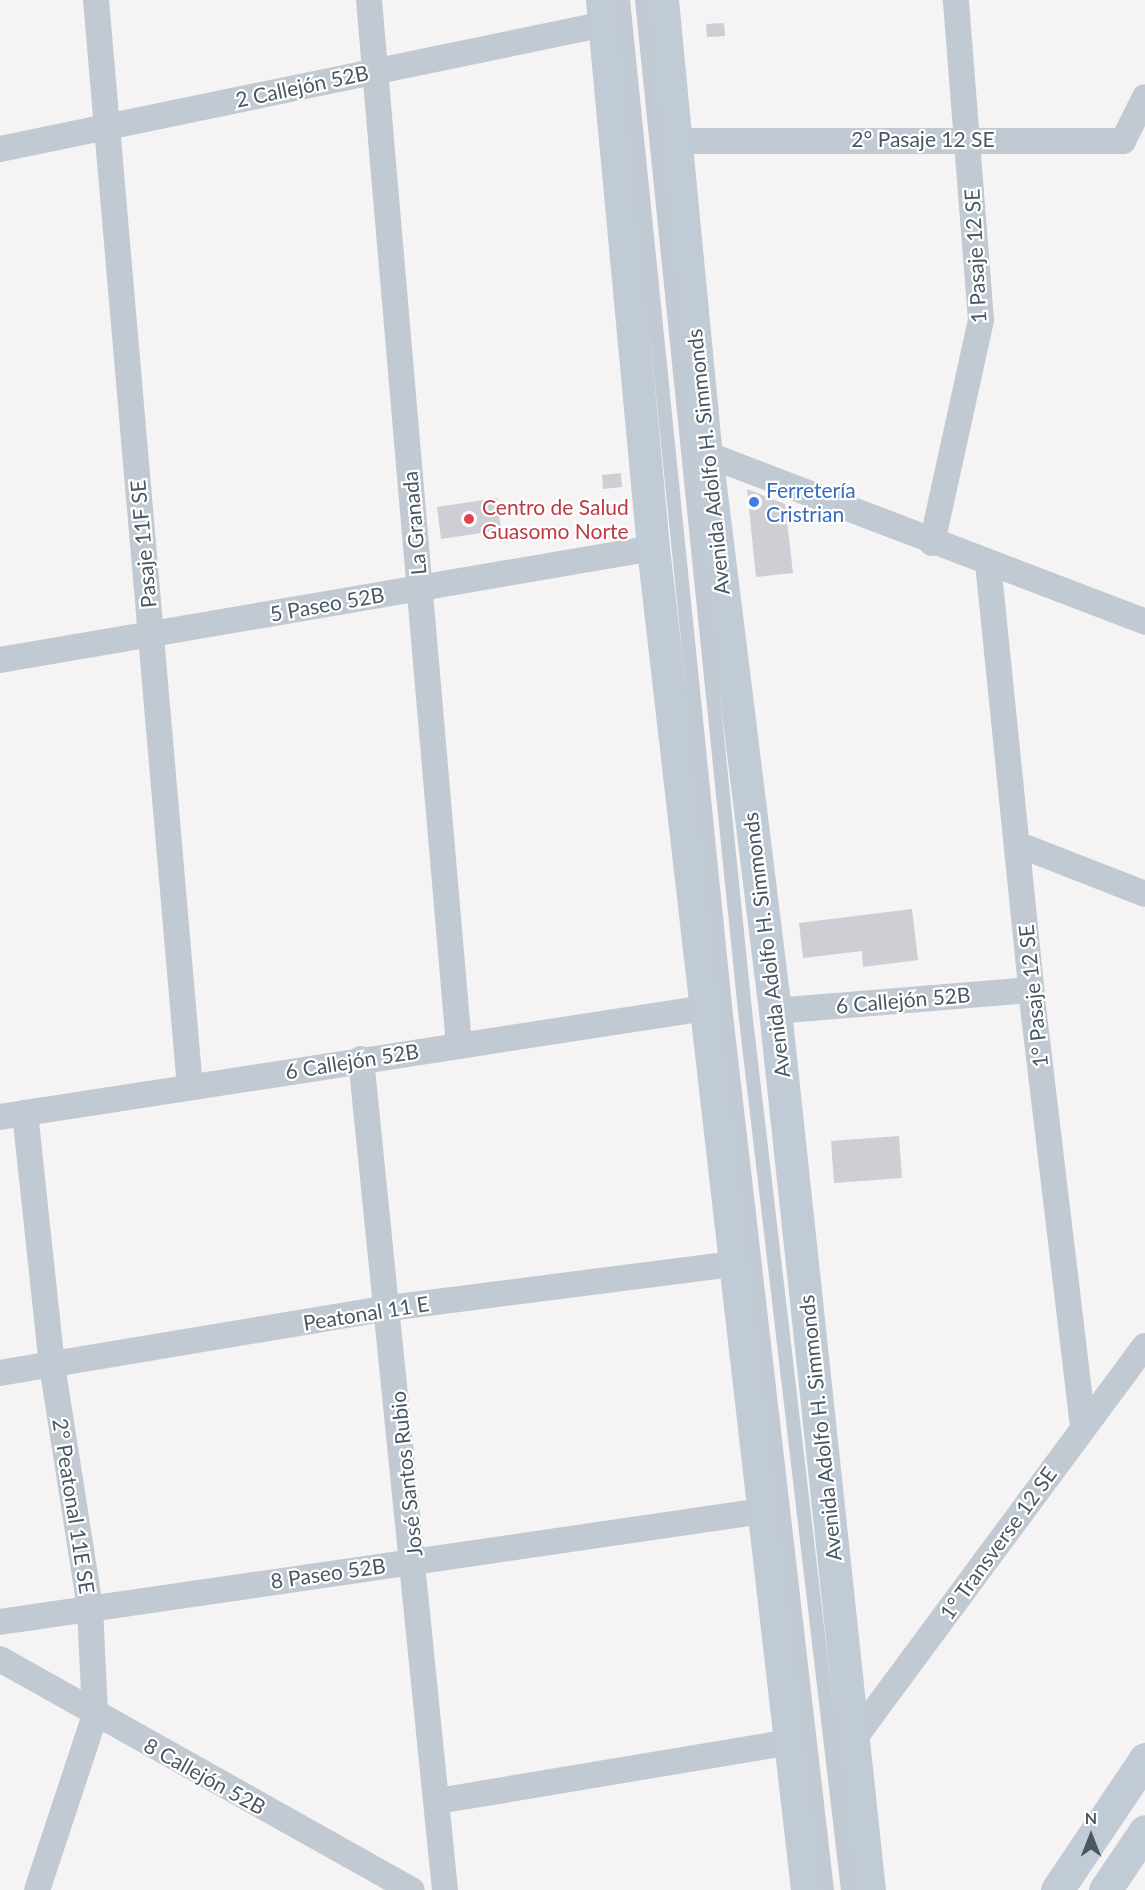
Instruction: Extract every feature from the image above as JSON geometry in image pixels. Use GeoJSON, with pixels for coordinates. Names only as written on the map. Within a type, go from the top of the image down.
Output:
{"type":"FeatureCollection","features":[{"type":"Feature","properties":{"kind":"main road","name":"Avenida Adolfo H. Simmonds"},"geometry":{"type":"LineString","coordinates":[[662,0],[706,454],[775,1011],[869,1890]]}},
{"type":"Feature","properties":{"kind":"main road"},"geometry":{"type":"LineString","coordinates":[[610,8],[653,548],[807,1890]]}},
{"type":"Feature","properties":{"kind":"main road"},"geometry":{"type":"LineString","coordinates":[[1057,1890],[1145,1759]]}},
{"type":"Feature","properties":{"kind":"main road"},"geometry":{"type":"LineString","coordinates":[[1105,1890],[1145,1831]]}},
{"type":"Feature","properties":{"kind":"street","name":"Pasaje 11F SE"},"geometry":{"type":"LineString","coordinates":[[96,0],[190,1087]]}},
{"type":"Feature","properties":{"kind":"street","name":"La Granada"},"geometry":{"type":"LineString","coordinates":[[369,0],[459,1046]]}},
{"type":"Feature","properties":{"kind":"street","name":"1 Pasaje 12 SE"},"geometry":{"type":"LineString","coordinates":[[932,543],[981,320],[956,0]]}},
{"type":"Feature","properties":{"kind":"street","name":"2 Callejón 52B"},"geometry":{"type":"LineString","coordinates":[[0,149],[375,71],[610,8]]}},
{"type":"Feature","properties":{"kind":"street","name":"2° Pasaje 12 SE"},"geometry":{"type":"LineString","coordinates":[[675,141],[968,139],[1123,141],[1145,97]]}},
{"type":"Feature","properties":{"kind":"street"},"geometry":{"type":"LineString","coordinates":[[706,454],[932,543],[1145,622]]}},
{"type":"Feature","properties":{"kind":"street","name":"5 Paseo 52B"},"geometry":{"type":"LineString","coordinates":[[0,660],[653,548]]}},
{"type":"Feature","properties":{"kind":"street","name":"1° Pasaje 12 SE"},"geometry":{"type":"LineString","coordinates":[[988,563],[1031,990],[1083,1427]]}},
{"type":"Feature","properties":{"kind":"street"},"geometry":{"type":"LineString","coordinates":[[1017,844],[1145,894]]}},
{"type":"Feature","properties":{"kind":"street","name":"6 Callejón 52B"},"geometry":{"type":"LineString","coordinates":[[775,1011],[1031,990]]}},
{"type":"Feature","properties":{"kind":"street","name":"6 Callejón 52B"},"geometry":{"type":"LineString","coordinates":[[0,1117],[361,1059],[705,1008]]}},
{"type":"Feature","properties":{"kind":"street","name":"José Santos Rubio"},"geometry":{"type":"LineString","coordinates":[[361,1059],[415,1561],[445,1890]]}},
{"type":"Feature","properties":{"kind":"street","name":"2° Peatonal 11E SE"},"geometry":{"type":"LineString","coordinates":[[25,1113],[52,1365],[90,1608],[95,1715],[37,1890]]}},
{"type":"Feature","properties":{"kind":"street","name":"Peatonal 11 E"},"geometry":{"type":"LineString","coordinates":[[0,1373],[388,1308],[734,1264]]}},
{"type":"Feature","properties":{"kind":"street","name":"1° Transverse 12 SE"},"geometry":{"type":"LineString","coordinates":[[853,1740],[1145,1346]]}},
{"type":"Feature","properties":{"kind":"street","name":"8 Paseo 52B"},"geometry":{"type":"LineString","coordinates":[[0,1622],[763,1511]]}},
{"type":"Feature","properties":{"kind":"street","name":"8 Callejón 52B"},"geometry":{"type":"LineString","coordinates":[[0,1659],[95,1715],[412,1890]]}},
{"type":"Feature","properties":{"kind":"street"},"geometry":{"type":"LineString","coordinates":[[438,1801],[790,1742]]}},
{"type":"Feature","properties":{"kind":"lane","name":"Avenida Adolfo H. Simmonds"},"geometry":{"type":"LineString","coordinates":[[642,0],[745,1011],[848,1890]]}},
{"type":"Feature","properties":{"kind":"lane","name":"Avenida Adolfo H. Simmonds"},"geometry":{"type":"LineString","coordinates":[[610,8],[827,1890]]}},
{"type":"Feature","properties":{"kind":"building"},"geometry":{"type":"Polygon","coordinates":[[[724,23],[725,36],[707,37],[706,24],[724,23]]]}},
{"type":"Feature","properties":{"kind":"building"},"geometry":{"type":"Polygon","coordinates":[[[621,473],[622,487],[603,489],[602,475],[621,473]]]}},
{"type":"Feature","properties":{"kind":"building"},"geometry":{"type":"Polygon","coordinates":[[[747,489],[785,504],[793,573],[756,577],[747,489]]]}},
{"type":"Feature","properties":{"kind":"building","name":"Centro de Salud Guasomo Norte"},"geometry":{"type":"Polygon","coordinates":[[[497,498],[501,530],[441,539],[437,507],[497,498]]]}},
{"type":"Feature","properties":{"kind":"building"},"geometry":{"type":"Polygon","coordinates":[[[912,909],[918,960],[863,967],[862,951],[803,958],[799,923],[912,909]]]}},
{"type":"Feature","properties":{"kind":"building"},"geometry":{"type":"Polygon","coordinates":[[[899,1136],[902,1178],[834,1183],[831,1141],[899,1136]]]}},
{"type":"Feature","properties":{"kind":"place","name":"Ferretería Cristrian"},"geometry":{"type":"Point","coordinates":[754,502]}},
{"type":"Feature","properties":{"kind":"place","name":"Centro de Salud Guasomo Norte"},"geometry":{"type":"Point","coordinates":[469,519]}}]}
